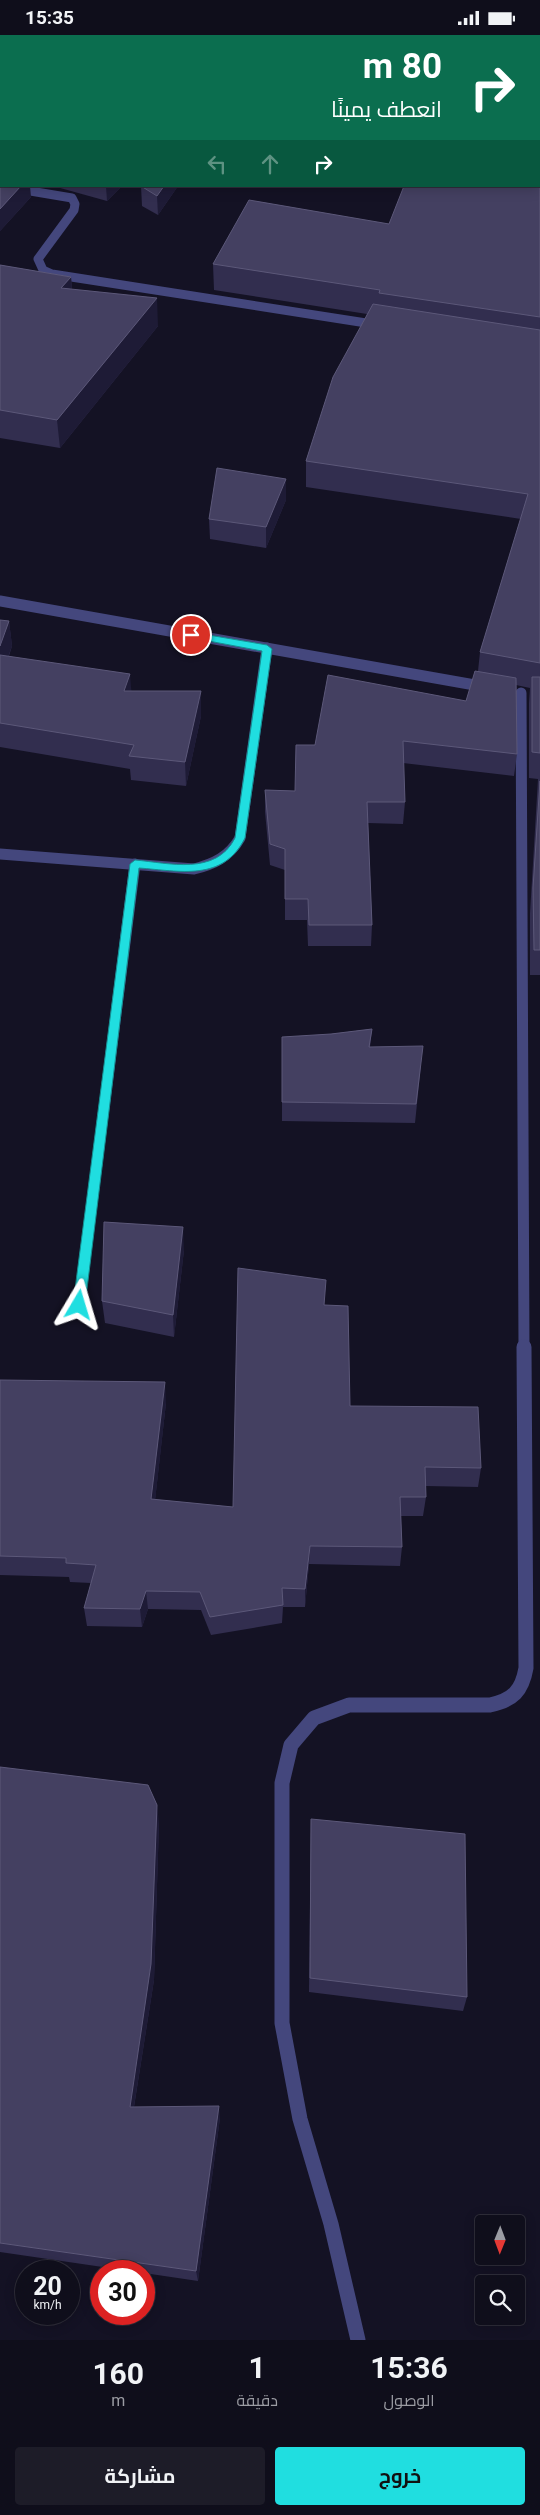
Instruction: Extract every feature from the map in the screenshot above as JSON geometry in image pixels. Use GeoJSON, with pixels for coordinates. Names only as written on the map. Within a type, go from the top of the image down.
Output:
{"type":"FeatureCollection","features":[{"type":"Feature","properties":{"kind":"street"},"geometry":{"type":"LineString","coordinates":[[0,187],[64,195],[72,198],[75,204],[74,210],[38,259],[43,270],[52,275],[384,326]]}},
{"type":"Feature","properties":{"kind":"street"},"geometry":{"type":"LineString","coordinates":[[0,601],[516,692],[526,1658],[524,1686],[508,1702],[490,1705],[349,1705],[314,1718],[291,1745],[282,1783],[282,2023],[300,2119],[331,2224],[358,2340]]}},
{"type":"Feature","properties":{"kind":"street"},"geometry":{"type":"LineString","coordinates":[[0,854],[194,869],[218,861],[235,848],[240,838],[267,649]]}},
{"type":"Feature","properties":{"kind":"street"},"geometry":{"type":"LineString","coordinates":[[79,1305],[135,864]]}},
{"type":"Feature","properties":{"kind":"building"},"geometry":{"type":"Polygon","coordinates":[[[0,187],[20,187],[0,209],[0,187]]]}},
{"type":"Feature","properties":{"kind":"building"},"geometry":{"type":"Polygon","coordinates":[[[143,187],[163,187],[157,196],[143,187]]]}},
{"type":"Feature","properties":{"kind":"building"},"geometry":{"type":"Polygon","coordinates":[[[404,187],[540,187],[540,317],[379,293],[380,290],[213,264],[249,200],[389,224],[404,187]]]}},
{"type":"Feature","properties":{"kind":"building"},"geometry":{"type":"Polygon","coordinates":[[[0,265],[71,277],[61,288],[157,298],[57,420],[0,410],[0,265]]]}},
{"type":"Feature","properties":{"kind":"building"},"geometry":{"type":"Polygon","coordinates":[[[373,304],[540,330],[540,663],[480,652],[528,494],[306,461],[333,377],[373,304]]]}},
{"type":"Feature","properties":{"kind":"building"},"geometry":{"type":"Polygon","coordinates":[[[217,468],[286,479],[266,527],[209,519],[217,468]]]}},
{"type":"Feature","properties":{"kind":"building"},"geometry":{"type":"Polygon","coordinates":[[[0,620],[9,621],[0,646],[0,620]]]}},
{"type":"Feature","properties":{"kind":"building"},"geometry":{"type":"Polygon","coordinates":[[[0,655],[130,674],[124,691],[201,691],[185,762],[129,756],[134,745],[0,723],[0,655]]]}},
{"type":"Feature","properties":{"kind":"building"},"geometry":{"type":"Polygon","coordinates":[[[475,671],[516,678],[517,754],[403,741],[405,802],[367,802],[372,925],[309,925],[308,899],[285,899],[285,849],[270,844],[265,790],[295,791],[296,745],[315,745],[328,675],[466,701],[475,671]]]}},
{"type":"Feature","properties":{"kind":"building"},"geometry":{"type":"Polygon","coordinates":[[[532,677],[540,677],[540,753],[532,752],[532,677]]]}},
{"type":"Feature","properties":{"kind":"building"},"geometry":{"type":"Polygon","coordinates":[[[540,781],[540,950],[534,950],[533,888],[540,781]]]}},
{"type":"Feature","properties":{"kind":"building"},"geometry":{"type":"Polygon","coordinates":[[[372,1029],[369,1047],[423,1046],[416,1104],[282,1102],[282,1037],[372,1029]]]}},
{"type":"Feature","properties":{"kind":"building"},"geometry":{"type":"Polygon","coordinates":[[[104,1222],[183,1227],[173,1315],[102,1301],[104,1222]]]}},
{"type":"Feature","properties":{"kind":"building"},"geometry":{"type":"Polygon","coordinates":[[[238,1268],[326,1280],[324,1305],[348,1306],[350,1406],[478,1407],[481,1468],[425,1467],[426,1497],[400,1497],[402,1547],[310,1546],[305,1589],[282,1588],[283,1605],[210,1617],[200,1592],[146,1591],[140,1609],[84,1608],[96,1565],[66,1563],[66,1558],[0,1556],[0,1380],[165,1382],[151,1499],[233,1507],[238,1268]]]}},
{"type":"Feature","properties":{"kind":"building"},"geometry":{"type":"Polygon","coordinates":[[[0,1767],[148,1785],[157,1805],[151,1964],[130,2107],[219,2106],[196,2271],[155,2265],[155,2260],[119,2260],[0,2243],[0,1767]]]}},
{"type":"Feature","properties":{"kind":"building"},"geometry":{"type":"Polygon","coordinates":[[[311,1819],[465,1834],[467,1997],[310,1978],[311,1819]]]}},
{"type":"Feature","properties":{"kind":"route"},"geometry":{"type":"LineString","coordinates":[[79,1305],[135,864],[194,869],[211,865],[225,857],[235,848],[240,838],[267,649],[191,635]]}}]}
